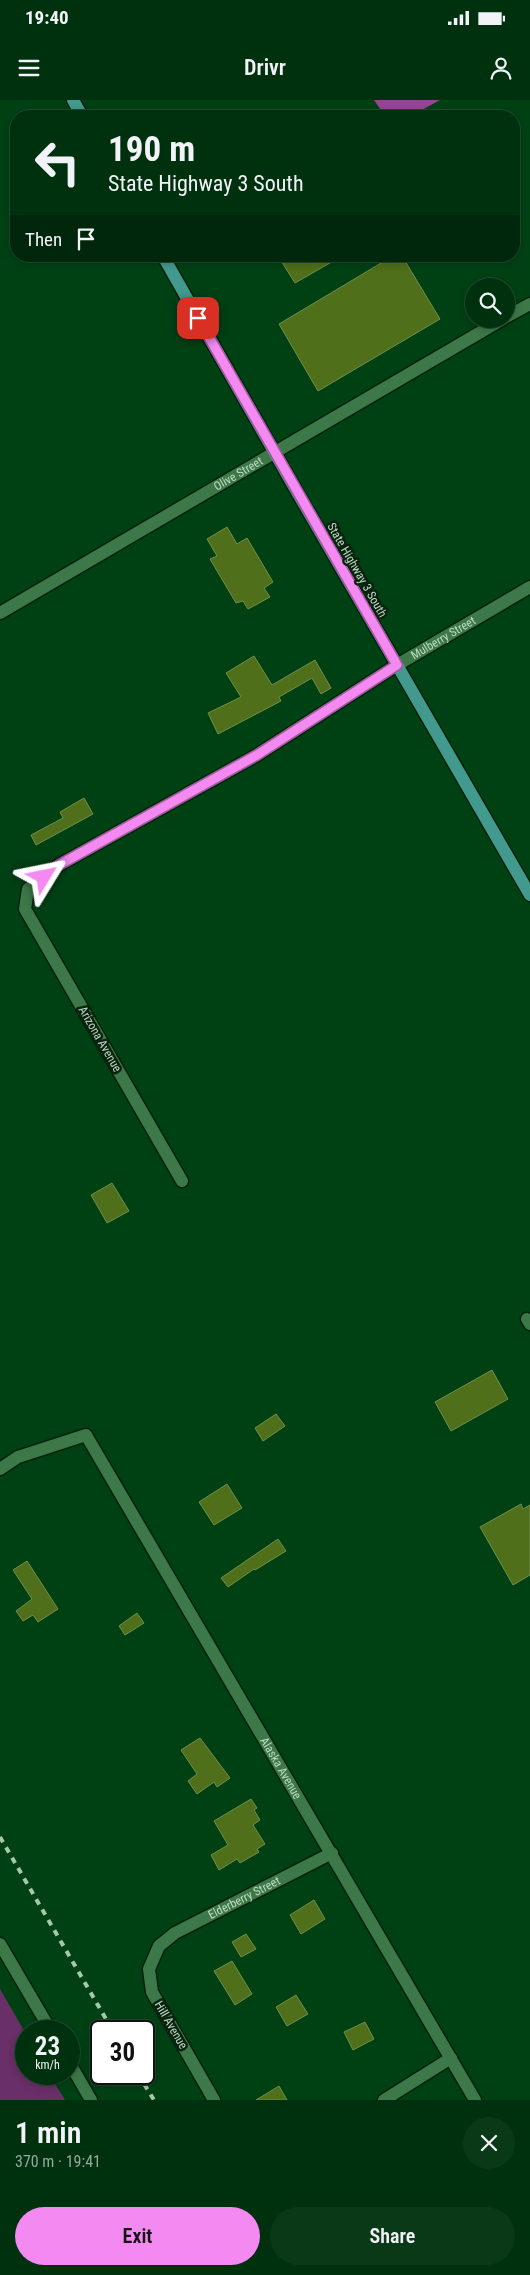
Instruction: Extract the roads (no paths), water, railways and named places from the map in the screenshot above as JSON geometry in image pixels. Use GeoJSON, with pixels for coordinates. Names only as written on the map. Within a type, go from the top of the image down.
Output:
{"type":"FeatureCollection","features":[{"type":"Feature","properties":{"kind":"main road","name":"State Highway 3 South"},"geometry":{"type":"LineString","coordinates":[[166,262],[273,451],[530,895]]}},
{"type":"Feature","properties":{"kind":"street"},"geometry":{"type":"LineString","coordinates":[[515,312],[530,304]]}},
{"type":"Feature","properties":{"kind":"street","name":"Olive Street"},"geometry":{"type":"LineString","coordinates":[[0,613],[273,451],[486,328]]}},
{"type":"Feature","properties":{"kind":"street","name":"Mulberry Street"},"geometry":{"type":"LineString","coordinates":[[27,894],[28,889],[59,865],[257,755],[397,665],[530,587]]}},
{"type":"Feature","properties":{"kind":"street","name":"Arizona Avenue"},"geometry":{"type":"LineString","coordinates":[[27,894],[25,909],[182,1181]]}},
{"type":"Feature","properties":{"kind":"street","name":"Alaska Avenue"},"geometry":{"type":"LineString","coordinates":[[0,1469],[18,1458],[86,1435],[475,2100]]}},
{"type":"Feature","properties":{"kind":"street","name":"Elderberry Street"},"geometry":{"type":"LineString","coordinates":[[159,1946],[175,1933],[332,1853]]}},
{"type":"Feature","properties":{"kind":"street"},"geometry":{"type":"LineString","coordinates":[[0,1944],[45,2020]]}},
{"type":"Feature","properties":{"kind":"street","name":"Hill Avenue"},"geometry":{"type":"LineString","coordinates":[[159,1946],[149,1969],[152,1992],[214,2100]]}},
{"type":"Feature","properties":{"kind":"street"},"geometry":{"type":"LineString","coordinates":[[384,2100],[451,2058]]}},
{"type":"Feature","properties":{"kind":"street"},"geometry":{"type":"LineString","coordinates":[[80,2081],[91,2100]]}},
{"type":"Feature","properties":{"kind":"railway"},"geometry":{"type":"LineString","coordinates":[[0,1837],[107,2020]]}},
{"type":"Feature","properties":{"kind":"railway"},"geometry":{"type":"LineString","coordinates":[[145,2085],[154,2100]]}}]}
